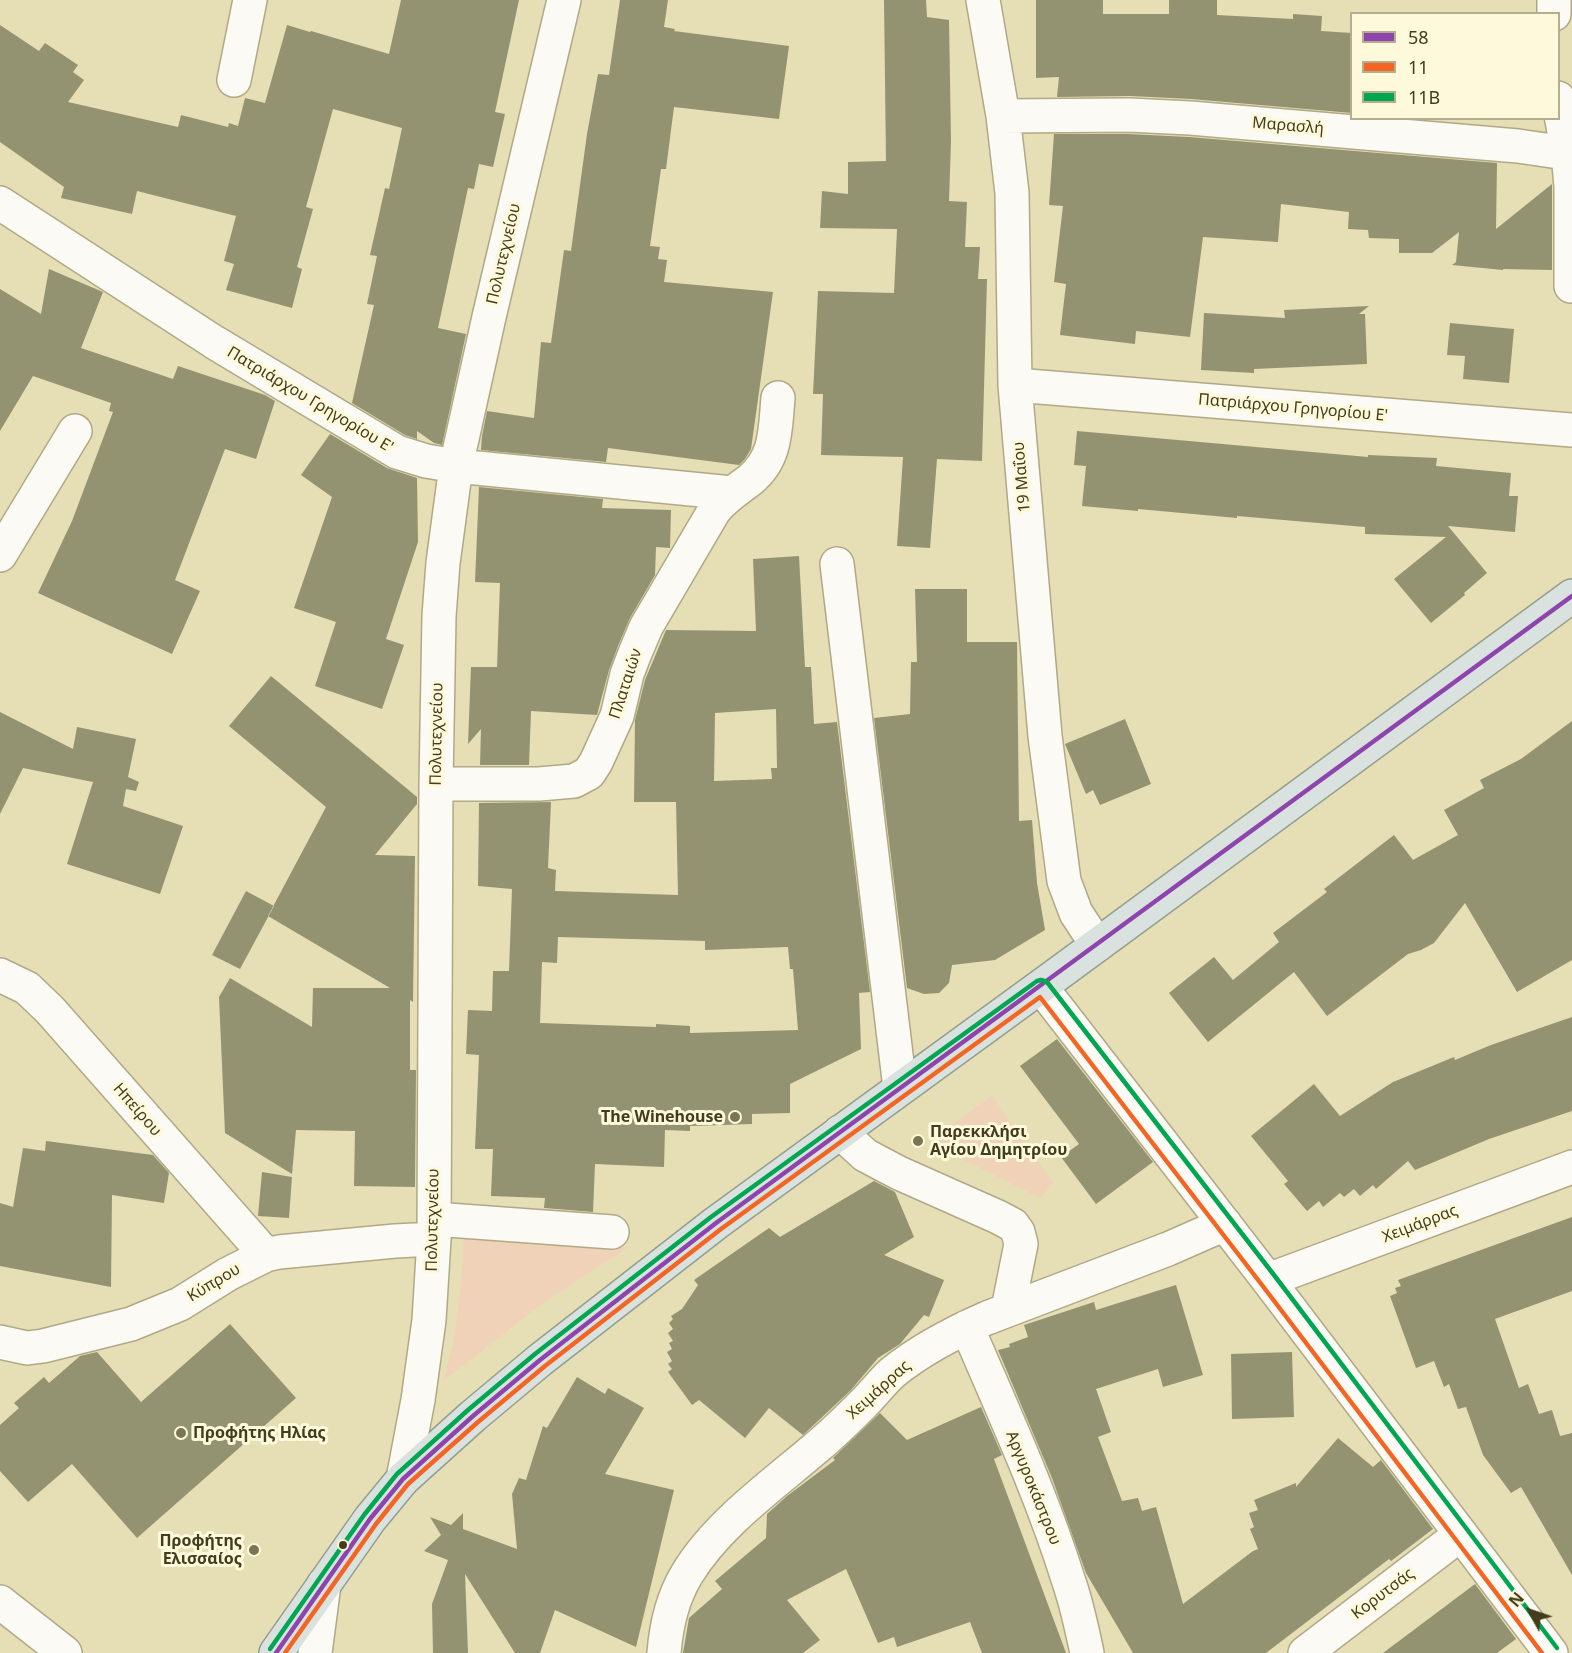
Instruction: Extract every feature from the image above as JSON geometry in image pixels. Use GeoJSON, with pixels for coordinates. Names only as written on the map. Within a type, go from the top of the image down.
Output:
{"type":"FeatureCollection","features":[{"type":"Feature","properties":{"kind":"main road"},"geometry":{"type":"LineString","coordinates":[[276,1653],[370,1518],[403,1479],[540,1360],[708,1229],[1572,596]]}},
{"type":"Feature","properties":{"kind":"street"},"geometry":{"type":"LineString","coordinates":[[234,80],[250,0]]}},
{"type":"Feature","properties":{"kind":"street","name":"Πολυτεχνείου"},"geometry":{"type":"LineString","coordinates":[[403,1479],[420,1388],[429,1320],[434,1229],[436,784],[443,563],[456,466],[491,306],[564,0]]}},
{"type":"Feature","properties":{"kind":"street","name":"19 Μαΐου"},"geometry":{"type":"LineString","coordinates":[[983,0],[1003,116],[1013,215],[1015,385],[1044,736],[1064,881],[1082,924],[1097,945]]}},
{"type":"Feature","properties":{"kind":"street"},"geometry":{"type":"LineString","coordinates":[[1560,107],[1570,154],[1571,286]]}},
{"type":"Feature","properties":{"kind":"street","name":"Μαρασλή"},"geometry":{"type":"LineString","coordinates":[[1003,116],[1190,117],[1518,146],[1570,154]]}},
{"type":"Feature","properties":{"kind":"street","name":"Πατριάρχου Γρηγορίου Ε'"},"geometry":{"type":"LineString","coordinates":[[0,203],[214,342],[389,449],[413,458],[456,466],[745,483]]}},
{"type":"Feature","properties":{"kind":"street","name":"Πατριάρχου Γρηγορίου Ε'"},"geometry":{"type":"LineString","coordinates":[[1015,385],[1572,430]]}},
{"type":"Feature","properties":{"kind":"street"},"geometry":{"type":"LineString","coordinates":[[745,483],[771,452],[778,398]]}},
{"type":"Feature","properties":{"kind":"street"},"geometry":{"type":"LineString","coordinates":[[0,555],[75,431]]}},
{"type":"Feature","properties":{"kind":"street","name":"Πλαταιών"},"geometry":{"type":"LineString","coordinates":[[436,784],[539,784],[574,781],[589,773],[617,716],[627,674],[646,627],[705,524],[721,502],[745,483]]}},
{"type":"Feature","properties":{"kind":"street"},"geometry":{"type":"LineString","coordinates":[[837,564],[900,1088]]}},
{"type":"Feature","properties":{"kind":"street","name":"Ηπείρου"},"geometry":{"type":"LineString","coordinates":[[0,975],[27,988],[50,1010],[266,1255]]}},
{"type":"Feature","properties":{"kind":"street"},"geometry":{"type":"LineString","coordinates":[[1041,987],[1268,1280],[1551,1653]]}},
{"type":"Feature","properties":{"kind":"street"},"geometry":{"type":"LineString","coordinates":[[840,1132],[872,1159],[1013,1225],[1018,1232],[1021,1244],[1008,1309]]}},
{"type":"Feature","properties":{"kind":"street","name":"Χειμάρρας"},"geometry":{"type":"LineString","coordinates":[[1268,1280],[1572,1167]]}},
{"type":"Feature","properties":{"kind":"street","name":"Χειμάρρας"},"geometry":{"type":"LineString","coordinates":[[664,1653],[673,1608],[682,1584],[694,1563],[751,1503],[820,1445],[894,1372],[923,1352],[967,1327],[1008,1309],[1168,1249],[1225,1224]]}},
{"type":"Feature","properties":{"kind":"street","name":"Κύπρου"},"geometry":{"type":"LineString","coordinates":[[0,1342],[27,1348],[43,1346],[131,1324],[180,1304],[228,1274],[266,1255],[294,1250],[396,1241],[434,1229],[612,1232]]}},
{"type":"Feature","properties":{"kind":"street","name":"Αργυροκάστρου"},"geometry":{"type":"LineString","coordinates":[[967,1327],[1031,1478],[1062,1561],[1075,1601],[1087,1653]]}},
{"type":"Feature","properties":{"kind":"street","name":"Κορυτσάς"},"geometry":{"type":"LineString","coordinates":[[1305,1653],[1461,1534]]}},
{"type":"Feature","properties":{"kind":"street"},"geometry":{"type":"LineString","coordinates":[[315,1653],[324,1584]]}},
{"type":"Feature","properties":{"kind":"street"},"geometry":{"type":"LineString","coordinates":[[0,1602],[65,1653]]}},
{"type":"Feature","properties":{"kind":"shaded area"},"geometry":{"type":"Polygon","coordinates":[[[992,1096],[1053,1183],[1040,1198],[938,1147],[947,1128],[992,1096]]]}},
{"type":"Feature","properties":{"kind":"shaded area"},"geometry":{"type":"Polygon","coordinates":[[[464,1234],[628,1247],[542,1304],[443,1381],[454,1341],[463,1267],[464,1234]]]}},
{"type":"Feature","properties":{"kind":"building"},"geometry":{"type":"Polygon","coordinates":[[[401,0],[519,0],[495,112],[505,114],[493,167],[479,164],[474,189],[468,188],[438,328],[466,334],[442,445],[434,443],[417,431],[417,439],[405,435],[352,403],[374,305],[367,304],[377,256],[370,255],[385,188],[389,189],[402,128],[333,109],[306,207],[313,209],[297,267],[302,269],[292,308],[226,290],[234,264],[224,261],[236,216],[137,191],[132,214],[61,198],[64,187],[0,142],[0,25],[39,51],[45,43],[78,65],[73,72],[84,80],[68,102],[178,127],[181,115],[228,127],[229,123],[238,126],[245,98],[265,103],[287,25],[389,54],[401,0]]]}},
{"type":"Feature","properties":{"kind":"building"},"geometry":{"type":"Polygon","coordinates":[[[620,0],[668,0],[664,27],[675,29],[674,31],[789,46],[779,119],[674,107],[666,169],[661,169],[650,246],[660,247],[658,259],[667,260],[664,282],[773,292],[751,449],[739,465],[608,448],[606,462],[481,450],[487,411],[534,418],[541,342],[551,343],[564,250],[571,251],[587,134],[598,74],[609,75],[620,0]]]}},
{"type":"Feature","properties":{"kind":"building"},"geometry":{"type":"Polygon","coordinates":[[[884,0],[926,0],[927,17],[949,20],[951,141],[949,201],[967,202],[965,247],[980,247],[978,279],[987,279],[982,461],[937,459],[930,548],[897,546],[903,457],[821,455],[823,394],[813,394],[818,291],[894,293],[897,229],[820,228],[822,191],[848,194],[848,162],[886,161],[884,0]]]}},
{"type":"Feature","properties":{"kind":"building"},"geometry":{"type":"Polygon","coordinates":[[[1036,0],[1103,0],[1103,14],[1169,14],[1169,0],[1217,0],[1217,15],[1293,19],[1293,14],[1322,16],[1321,31],[1350,33],[1350,113],[1191,99],[1130,96],[1057,97],[1059,77],[1036,78],[1036,0]]]}},
{"type":"Feature","properties":{"kind":"building"},"geometry":{"type":"Polygon","coordinates":[[[1054,134],[1189,137],[1497,163],[1496,229],[1552,184],[1552,270],[1503,270],[1452,265],[1456,262],[1459,232],[1432,253],[1399,253],[1399,239],[1369,238],[1368,230],[1348,229],[1349,212],[1281,204],[1278,242],[1203,237],[1190,337],[1136,331],[1135,344],[1060,335],[1066,284],[1054,282],[1063,206],[1049,205],[1054,134]]]}},
{"type":"Feature","properties":{"kind":"building"},"geometry":{"type":"Polygon","coordinates":[[[49,269],[103,292],[81,348],[173,379],[178,366],[265,395],[275,401],[256,459],[225,449],[175,580],[200,591],[172,654],[38,593],[72,521],[113,412],[109,411],[111,403],[33,376],[0,431],[0,289],[41,314],[49,269]]]}},
{"type":"Feature","properties":{"kind":"building"},"geometry":{"type":"Polygon","coordinates":[[[1369,306],[1359,314],[1365,314],[1367,364],[1254,369],[1254,373],[1201,370],[1204,313],[1285,318],[1284,310],[1369,306]]]}},
{"type":"Feature","properties":{"kind":"building"},"geometry":{"type":"Polygon","coordinates":[[[1450,323],[1514,329],[1509,383],[1463,379],[1465,356],[1447,355],[1450,323]]]}},
{"type":"Feature","properties":{"kind":"building"},"geometry":{"type":"Polygon","coordinates":[[[1077,431],[1368,457],[1368,455],[1437,458],[1436,466],[1511,473],[1509,496],[1518,496],[1515,532],[1448,526],[1487,573],[1431,623],[1394,579],[1446,537],[1365,534],[1365,527],[1082,506],[1086,466],[1074,465],[1077,431]]]}},
{"type":"Feature","properties":{"kind":"building"},"geometry":{"type":"Polygon","coordinates":[[[330,434],[387,468],[417,478],[418,542],[386,639],[404,645],[382,709],[315,686],[336,622],[294,608],[332,497],[301,475],[330,434]]]}},
{"type":"Feature","properties":{"kind":"building"},"geometry":{"type":"Polygon","coordinates":[[[479,487],[603,499],[602,508],[671,510],[670,548],[656,547],[655,575],[630,618],[618,646],[597,715],[531,711],[529,765],[480,765],[481,729],[468,744],[471,667],[497,667],[500,583],[475,582],[479,487]]]}},
{"type":"Feature","properties":{"kind":"building"},"geometry":{"type":"Polygon","coordinates":[[[799,556],[805,667],[811,667],[814,724],[837,722],[870,992],[859,993],[861,1049],[790,1084],[790,1113],[752,1114],[752,1124],[690,1126],[690,1131],[665,1130],[664,1167],[595,1164],[593,1212],[544,1208],[545,1198],[491,1196],[493,1149],[475,1149],[479,1055],[466,1054],[468,1010],[492,1011],[493,971],[509,971],[512,889],[478,886],[479,803],[551,802],[548,868],[556,870],[555,891],[678,895],[676,802],[634,802],[635,720],[645,680],[666,630],[756,631],[753,559],[799,556]],[[776,709],[715,713],[714,781],[772,779],[771,768],[777,768],[776,709]],[[558,937],[557,963],[542,962],[540,1023],[690,1026],[690,1033],[798,1030],[793,969],[790,969],[788,947],[705,950],[705,941],[558,937]]]}},
{"type":"Feature","properties":{"kind":"building"},"geometry":{"type":"Polygon","coordinates":[[[915,589],[967,589],[967,642],[1017,642],[1019,821],[1032,820],[1037,883],[1045,930],[995,960],[952,965],[949,983],[939,993],[924,994],[907,988],[874,718],[910,714],[911,662],[917,662],[915,589]]]}},
{"type":"Feature","properties":{"kind":"building"},"geometry":{"type":"Polygon","coordinates":[[[271,676],[417,797],[417,804],[375,855],[415,856],[410,1070],[416,1070],[415,1187],[354,1186],[355,1131],[296,1130],[292,1174],[225,1133],[219,997],[230,978],[312,1027],[313,988],[390,988],[268,916],[326,807],[229,726],[271,676]]]}},
{"type":"Feature","properties":{"kind":"building"},"geometry":{"type":"Polygon","coordinates":[[[0,712],[73,749],[77,727],[136,739],[128,777],[139,782],[136,791],[126,789],[123,806],[183,826],[160,894],[67,864],[93,782],[23,768],[0,814],[0,712]]]}},
{"type":"Feature","properties":{"kind":"building"},"geometry":{"type":"Polygon","coordinates":[[[1125,719],[1151,784],[1100,805],[1093,790],[1086,794],[1065,744],[1125,719]]]}},
{"type":"Feature","properties":{"kind":"building"},"geometry":{"type":"Polygon","coordinates":[[[1572,721],[1572,960],[1517,992],[1465,903],[1434,943],[1408,954],[1327,1016],[1294,972],[1208,1042],[1169,993],[1214,957],[1233,980],[1279,942],[1273,933],[1327,892],[1324,889],[1394,835],[1413,860],[1458,835],[1444,810],[1484,788],[1480,780],[1521,759],[1572,721]]]}},
{"type":"Feature","properties":{"kind":"building"},"geometry":{"type":"Polygon","coordinates":[[[246,891],[274,906],[240,969],[212,955],[246,891]]]}},
{"type":"Feature","properties":{"kind":"building"},"geometry":{"type":"Polygon","coordinates":[[[1572,1017],[1572,1111],[1489,1139],[1415,1170],[1408,1161],[1376,1189],[1373,1185],[1360,1196],[1354,1189],[1344,1197],[1340,1193],[1323,1207],[1319,1201],[1307,1211],[1284,1184],[1288,1181],[1251,1136],[1314,1084],[1340,1116],[1393,1082],[1454,1057],[1455,1060],[1572,1017]]]}},
{"type":"Feature","properties":{"kind":"building"},"geometry":{"type":"Polygon","coordinates":[[[1057,1039],[1153,1162],[1096,1204],[1061,1157],[1079,1144],[1020,1066],[1057,1039]]]}},
{"type":"Feature","properties":{"kind":"building"},"geometry":{"type":"Polygon","coordinates":[[[46,1141],[153,1155],[169,1173],[164,1203],[112,1195],[111,1287],[0,1266],[0,1203],[13,1207],[23,1148],[45,1151],[46,1141]]]}},
{"type":"Feature","properties":{"kind":"building"},"geometry":{"type":"Polygon","coordinates":[[[262,1172],[292,1177],[289,1218],[258,1216],[262,1172]]]}},
{"type":"Feature","properties":{"kind":"building"},"geometry":{"type":"Polygon","coordinates":[[[874,1181],[895,1192],[914,1237],[884,1255],[944,1280],[929,1317],[924,1315],[900,1344],[878,1358],[851,1390],[803,1435],[769,1408],[745,1438],[699,1400],[692,1405],[668,1372],[672,1369],[668,1364],[672,1361],[667,1352],[672,1349],[669,1343],[673,1341],[668,1333],[673,1329],[669,1323],[673,1319],[671,1316],[682,1309],[698,1285],[694,1280],[769,1228],[780,1237],[874,1181]]]}},
{"type":"Feature","properties":{"kind":"building"},"geometry":{"type":"Polygon","coordinates":[[[1572,1217],[1572,1291],[1495,1319],[1519,1388],[1528,1384],[1539,1414],[1552,1410],[1560,1436],[1572,1433],[1572,1575],[1521,1487],[1511,1493],[1483,1455],[1466,1407],[1458,1409],[1449,1384],[1444,1387],[1434,1361],[1416,1368],[1390,1296],[1397,1293],[1395,1288],[1401,1286],[1398,1280],[1572,1217]]]}},
{"type":"Feature","properties":{"kind":"building"},"geometry":{"type":"Polygon","coordinates":[[[1176,1285],[1203,1375],[1163,1387],[1158,1369],[1096,1389],[1111,1432],[1098,1437],[1122,1501],[1138,1498],[1142,1511],[1156,1507],[1183,1604],[1258,1549],[1250,1529],[1254,1527],[1249,1513],[1258,1510],[1254,1500],[1296,1483],[1296,1487],[1338,1438],[1373,1467],[1381,1460],[1433,1529],[1391,1561],[1389,1559],[1266,1653],[1133,1653],[1086,1573],[1052,1478],[998,1350],[1010,1347],[1009,1344],[1028,1337],[1024,1325],[1094,1302],[1096,1310],[1176,1285]]]}},
{"type":"Feature","properties":{"kind":"building","name":"Προφήτης Ηλίας"},"geometry":{"type":"Polygon","coordinates":[[[230,1324],[296,1398],[137,1538],[72,1464],[28,1502],[0,1471],[0,1425],[19,1408],[14,1403],[44,1377],[49,1383],[80,1356],[97,1352],[141,1402],[230,1324]]]}},
{"type":"Feature","properties":{"kind":"building"},"geometry":{"type":"Polygon","coordinates":[[[1292,1352],[1294,1417],[1232,1419],[1231,1354],[1292,1352]]]}},
{"type":"Feature","properties":{"kind":"building"},"geometry":{"type":"Polygon","coordinates":[[[577,1377],[605,1394],[608,1388],[644,1408],[605,1474],[674,1490],[636,1647],[555,1610],[540,1653],[515,1653],[465,1574],[468,1653],[433,1653],[432,1604],[448,1560],[424,1551],[441,1535],[430,1517],[451,1525],[463,1513],[463,1529],[517,1549],[512,1494],[519,1478],[526,1480],[543,1426],[547,1428],[577,1377]]]}},
{"type":"Feature","properties":{"kind":"building"},"geometry":{"type":"Polygon","coordinates":[[[981,1407],[1002,1455],[994,1459],[1066,1653],[982,1653],[970,1622],[897,1647],[894,1637],[878,1643],[846,1569],[787,1600],[820,1640],[803,1653],[683,1653],[689,1618],[722,1589],[715,1581],[766,1538],[767,1514],[835,1460],[833,1458],[880,1413],[907,1440],[981,1407]]]}},
{"type":"Feature","properties":{"kind":"building"},"geometry":{"type":"Polygon","coordinates":[[[1475,1584],[1516,1639],[1497,1653],[1383,1653],[1475,1584]]]}},
{"type":"Feature","properties":{"kind":"transit line","name":"58"},"geometry":{"type":"LineString","coordinates":[[276,1653],[370,1519],[403,1479],[540,1360],[716,1223],[1572,596]]}},
{"type":"Feature","properties":{"kind":"transit line","name":"11Β"},"geometry":{"type":"LineString","coordinates":[[270,1649],[364,1515],[397,1474],[468,1410],[535,1354],[711,1217],[1041,980],[1047,982],[1274,1275],[1557,1648]]}},
{"type":"Feature","properties":{"kind":"transit line","name":"11"},"geometry":{"type":"LineString","coordinates":[[285,1653],[376,1524],[408,1484],[478,1422],[545,1366],[721,1229],[1040,997],[1542,1653]]}},
{"type":"Feature","properties":{"kind":"place","name":"The Winehouse"},"geometry":{"type":"Point","coordinates":[735,1117]}},
{"type":"Feature","properties":{"kind":"place","name":"Παρεκκλήσι Αγίου Δημητρίου"},"geometry":{"type":"Point","coordinates":[918,1141]}},
{"type":"Feature","properties":{"kind":"place","name":"Προφήτης Ηλίας"},"geometry":{"type":"Point","coordinates":[181,1433]}},
{"type":"Feature","properties":{"kind":"place","name":"Προφήτης Ελισσαίος"},"geometry":{"type":"Point","coordinates":[254,1550]}}]}
